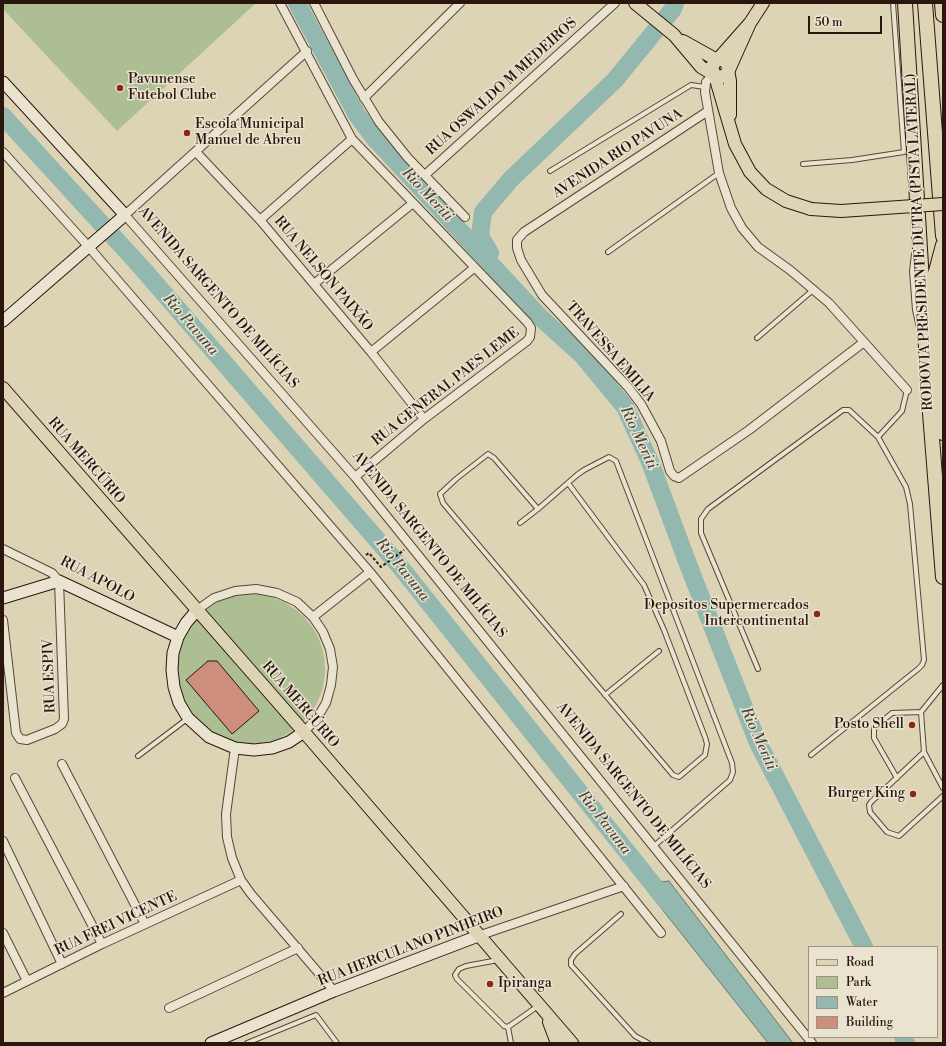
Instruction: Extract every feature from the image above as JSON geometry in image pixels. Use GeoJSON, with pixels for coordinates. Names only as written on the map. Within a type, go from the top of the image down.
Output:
{"type":"FeatureCollection","features":[{"type":"Feature","properties":{"kind":"highway","name":"RODOVIA PRESIDENTE DUTRA (PISTA LATERAL)"},"geometry":{"type":"LineString","coordinates":[[905,3],[928,374],[943,577]]}},
{"type":"Feature","properties":{"kind":"highway"},"geometry":{"type":"LineString","coordinates":[[925,3],[943,236]]}},
{"type":"Feature","properties":{"kind":"highway"},"geometry":{"type":"LineString","coordinates":[[942,3],[943,15]]}},
{"type":"Feature","properties":{"kind":"highway"},"geometry":{"type":"LineString","coordinates":[[943,245],[935,275],[943,432]]}},
{"type":"Feature","properties":{"kind":"main road"},"geometry":{"type":"LineString","coordinates":[[634,3],[671,32],[718,60],[726,62],[729,69],[730,124]]}},
{"type":"Feature","properties":{"kind":"main road"},"geometry":{"type":"LineString","coordinates":[[763,3],[750,23],[712,66],[738,153],[755,178],[779,198],[792,204],[811,209],[841,211],[943,204]]}},
{"type":"Feature","properties":{"kind":"main road"},"geometry":{"type":"LineString","coordinates":[[671,32],[701,67],[722,77],[729,69],[750,23]]}},
{"type":"Feature","properties":{"kind":"main road","name":"RUA MERCÚRIO"},"geometry":{"type":"LineString","coordinates":[[3,388],[304,732],[498,960],[572,1043]]}},
{"type":"Feature","properties":{"kind":"main road"},"geometry":{"type":"LineString","coordinates":[[542,1008],[557,1043]]}},
{"type":"Feature","properties":{"kind":"street"},"geometry":{"type":"LineString","coordinates":[[280,3],[307,51],[352,139],[474,268],[371,352]]}},
{"type":"Feature","properties":{"kind":"street"},"geometry":{"type":"LineString","coordinates":[[314,3],[364,98],[394,143],[465,217]]}},
{"type":"Feature","properties":{"kind":"street"},"geometry":{"type":"LineString","coordinates":[[364,98],[460,3]]}},
{"type":"Feature","properties":{"kind":"street","name":"RUA OSWALDO M MEDEIROS"},"geometry":{"type":"LineString","coordinates":[[425,175],[615,3]]}},
{"type":"Feature","properties":{"kind":"street"},"geometry":{"type":"LineString","coordinates":[[3,320],[196,152],[307,51]]}},
{"type":"Feature","properties":{"kind":"street"},"geometry":{"type":"LineString","coordinates":[[714,74],[706,82],[705,87],[719,173],[731,208],[742,228],[758,247],[790,270],[829,303],[907,390]]}},
{"type":"Feature","properties":{"kind":"street","name":"AVENIDA SARGENTO DE MILÍCIAS"},"geometry":{"type":"LineString","coordinates":[[3,82],[121,217],[355,477],[812,1043]]}},
{"type":"Feature","properties":{"kind":"street","name":"AVENIDA RIO PAVUNA"},"geometry":{"type":"LineString","coordinates":[[542,219],[708,111]]}},
{"type":"Feature","properties":{"kind":"street"},"geometry":{"type":"LineString","coordinates":[[260,220],[352,139]]}},
{"type":"Feature","properties":{"kind":"street"},"geometry":{"type":"LineString","coordinates":[[3,152],[90,244],[370,572],[661,933]]}},
{"type":"Feature","properties":{"kind":"street","name":"RUA NELSON PAIXÃO"},"geometry":{"type":"LineString","coordinates":[[196,152],[260,220],[371,352],[424,419]]}},
{"type":"Feature","properties":{"kind":"street"},"geometry":{"type":"LineString","coordinates":[[314,284],[413,203]]}},
{"type":"Feature","properties":{"kind":"street","name":"TRAVESSA EMILIA"},"geometry":{"type":"LineString","coordinates":[[542,219],[524,232],[517,240],[517,248],[521,260],[542,295],[628,387],[641,404],[661,441],[670,470],[674,476],[680,478],[684,477],[743,435],[864,342]]}},
{"type":"Feature","properties":{"kind":"street","name":"RUA GENERAL PAES LEME"},"geometry":{"type":"LineString","coordinates":[[355,477],[424,419],[527,342],[531,332],[528,323],[474,268]]}},
{"type":"Feature","properties":{"kind":"street","name":"RUA APOLO"},"geometry":{"type":"LineString","coordinates":[[3,549],[52,573],[59,581],[178,637]]}},
{"type":"Feature","properties":{"kind":"street"},"geometry":{"type":"LineString","coordinates":[[313,617],[370,572]]}},
{"type":"Feature","properties":{"kind":"street"},"geometry":{"type":"LineString","coordinates":[[3,598],[59,581]]}},
{"type":"Feature","properties":{"kind":"street","name":"RUA ESPIV"},"geometry":{"type":"LineString","coordinates":[[3,620],[16,733],[20,738],[27,740],[55,729],[62,724],[64,719],[59,581]]}},
{"type":"Feature","properties":{"kind":"street"},"geometry":{"type":"LineString","coordinates":[[256,589],[277,593],[297,602],[313,617],[323,632],[330,649],[333,667],[332,679],[326,703],[304,732],[289,742],[272,748],[254,750],[235,748],[209,737],[188,718],[179,703],[174,687],[173,659],[178,637],[186,623],[197,610],[214,598],[235,590],[256,589]]}},
{"type":"Feature","properties":{"kind":"street"},"geometry":{"type":"LineString","coordinates":[[235,748],[229,785],[227,837],[232,858],[241,880],[266,913],[334,991]]}},
{"type":"Feature","properties":{"kind":"street"},"geometry":{"type":"LineString","coordinates":[[62,764],[145,924]]}},
{"type":"Feature","properties":{"kind":"street"},"geometry":{"type":"LineString","coordinates":[[15,778],[102,944]]}},
{"type":"Feature","properties":{"kind":"street"},"geometry":{"type":"LineString","coordinates":[[3,841],[62,964]]}},
{"type":"Feature","properties":{"kind":"street","name":"RUA FREI VICENTE"},"geometry":{"type":"LineString","coordinates":[[3,993],[102,944],[241,880]]}},
{"type":"Feature","properties":{"kind":"street","name":"RUA HERCULANO PINHEIRO"},"geometry":{"type":"LineString","coordinates":[[211,1043],[334,991],[478,936],[624,886]]}},
{"type":"Feature","properties":{"kind":"street"},"geometry":{"type":"LineString","coordinates":[[3,933],[27,981]]}},
{"type":"Feature","properties":{"kind":"street"},"geometry":{"type":"LineString","coordinates":[[169,1008],[298,948]]}},
{"type":"Feature","properties":{"kind":"lane"},"geometry":{"type":"LineString","coordinates":[[803,164],[852,160],[904,152],[893,3]]}},
{"type":"Feature","properties":{"kind":"lane"},"geometry":{"type":"LineString","coordinates":[[550,171],[691,85],[705,87]]}},
{"type":"Feature","properties":{"kind":"lane"},"geometry":{"type":"LineString","coordinates":[[608,252],[719,173]]}},
{"type":"Feature","properties":{"kind":"lane"},"geometry":{"type":"LineString","coordinates":[[757,338],[813,290]]}},
{"type":"Feature","properties":{"kind":"lane"},"geometry":{"type":"LineString","coordinates":[[878,437],[902,411],[907,390]]}},
{"type":"Feature","properties":{"kind":"lane"},"geometry":{"type":"LineString","coordinates":[[758,669],[701,533],[701,519],[708,509],[843,410],[849,410],[878,437],[906,487],[924,660],[918,669],[811,755]]}},
{"type":"Feature","properties":{"kind":"lane"},"geometry":{"type":"LineString","coordinates":[[538,509],[494,458],[488,454],[456,479],[440,494],[443,503],[605,695],[673,775],[679,777],[705,755],[706,744],[664,630],[644,585],[568,483]]}},
{"type":"Feature","properties":{"kind":"lane"},"geometry":{"type":"LineString","coordinates":[[520,524],[584,470],[609,457],[616,461],[732,763],[730,780],[654,846]]}},
{"type":"Feature","properties":{"kind":"lane"},"geometry":{"type":"LineString","coordinates":[[605,695],[659,651]]}},
{"type":"Feature","properties":{"kind":"lane"},"geometry":{"type":"LineString","coordinates":[[943,685],[922,712],[924,752],[943,788]]}},
{"type":"Feature","properties":{"kind":"lane"},"geometry":{"type":"LineString","coordinates":[[897,778],[874,738],[874,728],[892,713],[922,712]]}},
{"type":"Feature","properties":{"kind":"lane"},"geometry":{"type":"LineString","coordinates":[[138,756],[188,718]]}},
{"type":"Feature","properties":{"kind":"lane"},"geometry":{"type":"LineString","coordinates":[[924,752],[869,805],[870,812],[887,832],[899,836],[943,796]]}},
{"type":"Feature","properties":{"kind":"lane"},"geometry":{"type":"LineString","coordinates":[[621,914],[574,954],[570,960],[571,965],[636,1036],[648,1043]]}},
{"type":"Feature","properties":{"kind":"lane"},"geometry":{"type":"LineString","coordinates":[[498,960],[466,966],[459,969],[455,975],[457,979],[501,1023],[508,1027],[511,1043]]}},
{"type":"Feature","properties":{"kind":"lane"},"geometry":{"type":"LineString","coordinates":[[508,1027],[542,1008]]}},
{"type":"Feature","properties":{"kind":"lane"},"geometry":{"type":"LineString","coordinates":[[247,1043],[316,1015],[337,1043]]}},
{"type":"Feature","properties":{"kind":"path"},"geometry":{"type":"LineString","coordinates":[[369,553],[381,567],[405,550],[409,555]]}},
{"type":"Feature","properties":{"kind":"green space","name":"Pavunense Futebol Clube"},"geometry":{"type":"Polygon","coordinates":[[[3,3],[256,3],[117,131],[3,9],[3,3]]]}},
{"type":"Feature","properties":{"kind":"green space"},"geometry":{"type":"Polygon","coordinates":[[[243,594],[257,594],[272,597],[285,603],[298,611],[308,621],[322,647],[325,669],[324,684],[319,698],[308,717],[298,727],[272,741],[257,744],[243,744],[228,741],[215,735],[202,727],[192,717],[178,691],[175,676],[175,662],[178,647],[184,634],[192,621],[202,611],[228,597],[243,594]]]}},
{"type":"Feature","properties":{"kind":"water"},"geometry":{"type":"Polygon","coordinates":[[[669,881],[793,1043],[768,1043],[646,889],[653,883],[669,881]]]}},
{"type":"Feature","properties":{"kind":"building"},"geometry":{"type":"Polygon","coordinates":[[[208,661],[217,661],[259,711],[232,734],[186,680],[208,661]]]}},
{"type":"Feature","properties":{"kind":"waterway","name":"Rio Meriti"},"geometry":{"type":"LineString","coordinates":[[297,3],[357,115],[376,140],[540,317],[582,355],[625,407],[650,462],[758,743],[863,946]]}},
{"type":"Feature","properties":{"kind":"waterway"},"geometry":{"type":"LineString","coordinates":[[490,253],[480,236],[483,212],[511,179],[615,80],[673,9],[675,3]]}},
{"type":"Feature","properties":{"kind":"waterway","name":"Rio Pavuna"},"geometry":{"type":"LineString","coordinates":[[3,116],[142,268],[398,564],[667,902]]}},
{"type":"Feature","properties":{"kind":"waterway","name":"Rio Meriti"},"geometry":{"type":"LineString","coordinates":[[904,1038],[906,1043]]}},
{"type":"Feature","properties":{"kind":"place","name":"Pavunense Futebol Clube"},"geometry":{"type":"Point","coordinates":[120,88]}},
{"type":"Feature","properties":{"kind":"place","name":"Escola Municipal Manuel de Abreu"},"geometry":{"type":"Point","coordinates":[187,133]}},
{"type":"Feature","properties":{"kind":"place","name":"Depositos Supermercados Intercontinental"},"geometry":{"type":"Point","coordinates":[817,614]}},
{"type":"Feature","properties":{"kind":"place","name":"Posto Shell"},"geometry":{"type":"Point","coordinates":[912,725]}},
{"type":"Feature","properties":{"kind":"place","name":"Burger King"},"geometry":{"type":"Point","coordinates":[913,794]}},
{"type":"Feature","properties":{"kind":"place","name":"Ipiranga"},"geometry":{"type":"Point","coordinates":[490,984]}}]}
